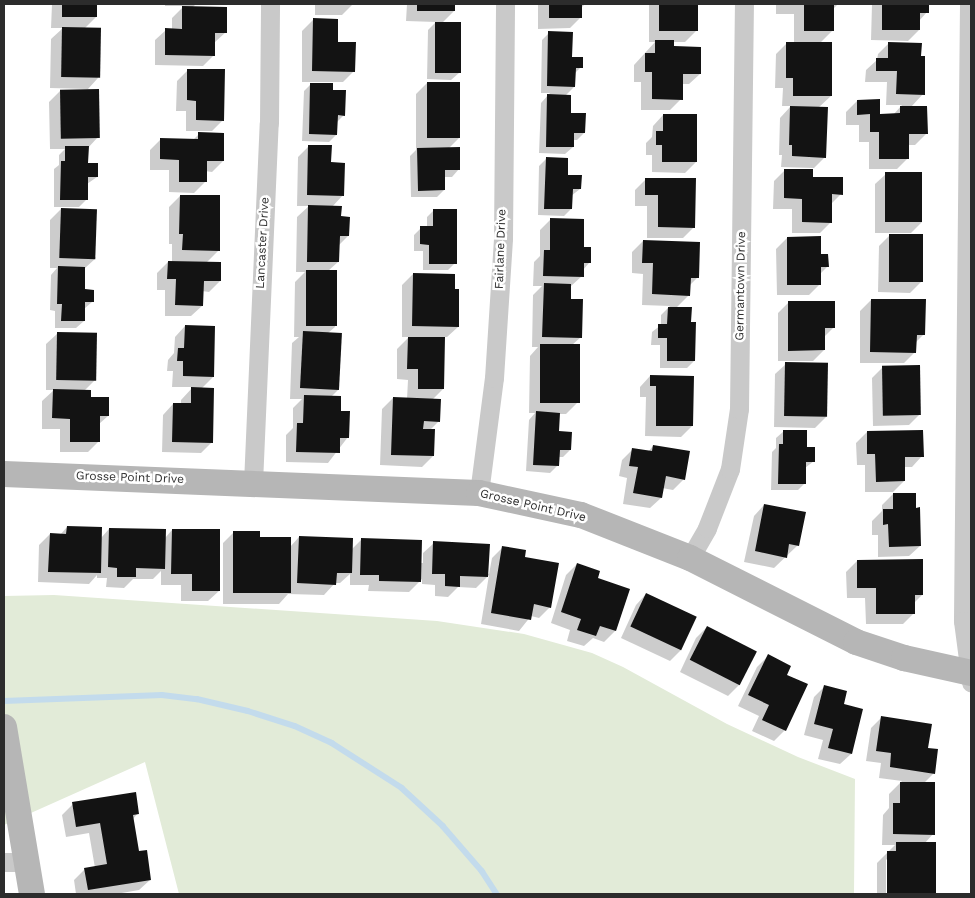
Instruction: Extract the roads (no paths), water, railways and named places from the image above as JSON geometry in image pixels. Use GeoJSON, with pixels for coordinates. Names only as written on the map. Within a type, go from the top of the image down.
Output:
{"type":"FeatureCollection","features":[{"type":"Feature","properties":{"kind":"street","name":"Lancaster Drive"},"geometry":{"type":"LineString","coordinates":[[253,483],[269,123],[270,4]]}},
{"type":"Feature","properties":{"kind":"street","name":"Fairlane Drive"},"geometry":{"type":"LineString","coordinates":[[479,493],[494,378],[503,238],[505,4]]}},
{"type":"Feature","properties":{"kind":"street","name":"Germantown Drive"},"geometry":{"type":"LineString","coordinates":[[690,558],[707,528],[730,469],[739,409],[744,4]]}},
{"type":"Feature","properties":{"kind":"street"},"geometry":{"type":"LineString","coordinates":[[969,4],[963,621],[971,682]]}},
{"type":"Feature","properties":{"kind":"street","name":"Grosse Point Drive"},"geometry":{"type":"LineString","coordinates":[[4,474],[479,493],[581,515],[690,558],[856,642],[904,658],[971,673]]}},
{"type":"Feature","properties":{"kind":"street"},"geometry":{"type":"LineString","coordinates":[[5,737],[15,862],[32,894]]}},
{"type":"Feature","properties":{"kind":"waterway"},"geometry":{"type":"LineString","coordinates":[[4,701],[162,695],[197,699],[248,711],[295,726],[332,743],[402,788],[443,826],[482,871],[497,894]]}}]}
